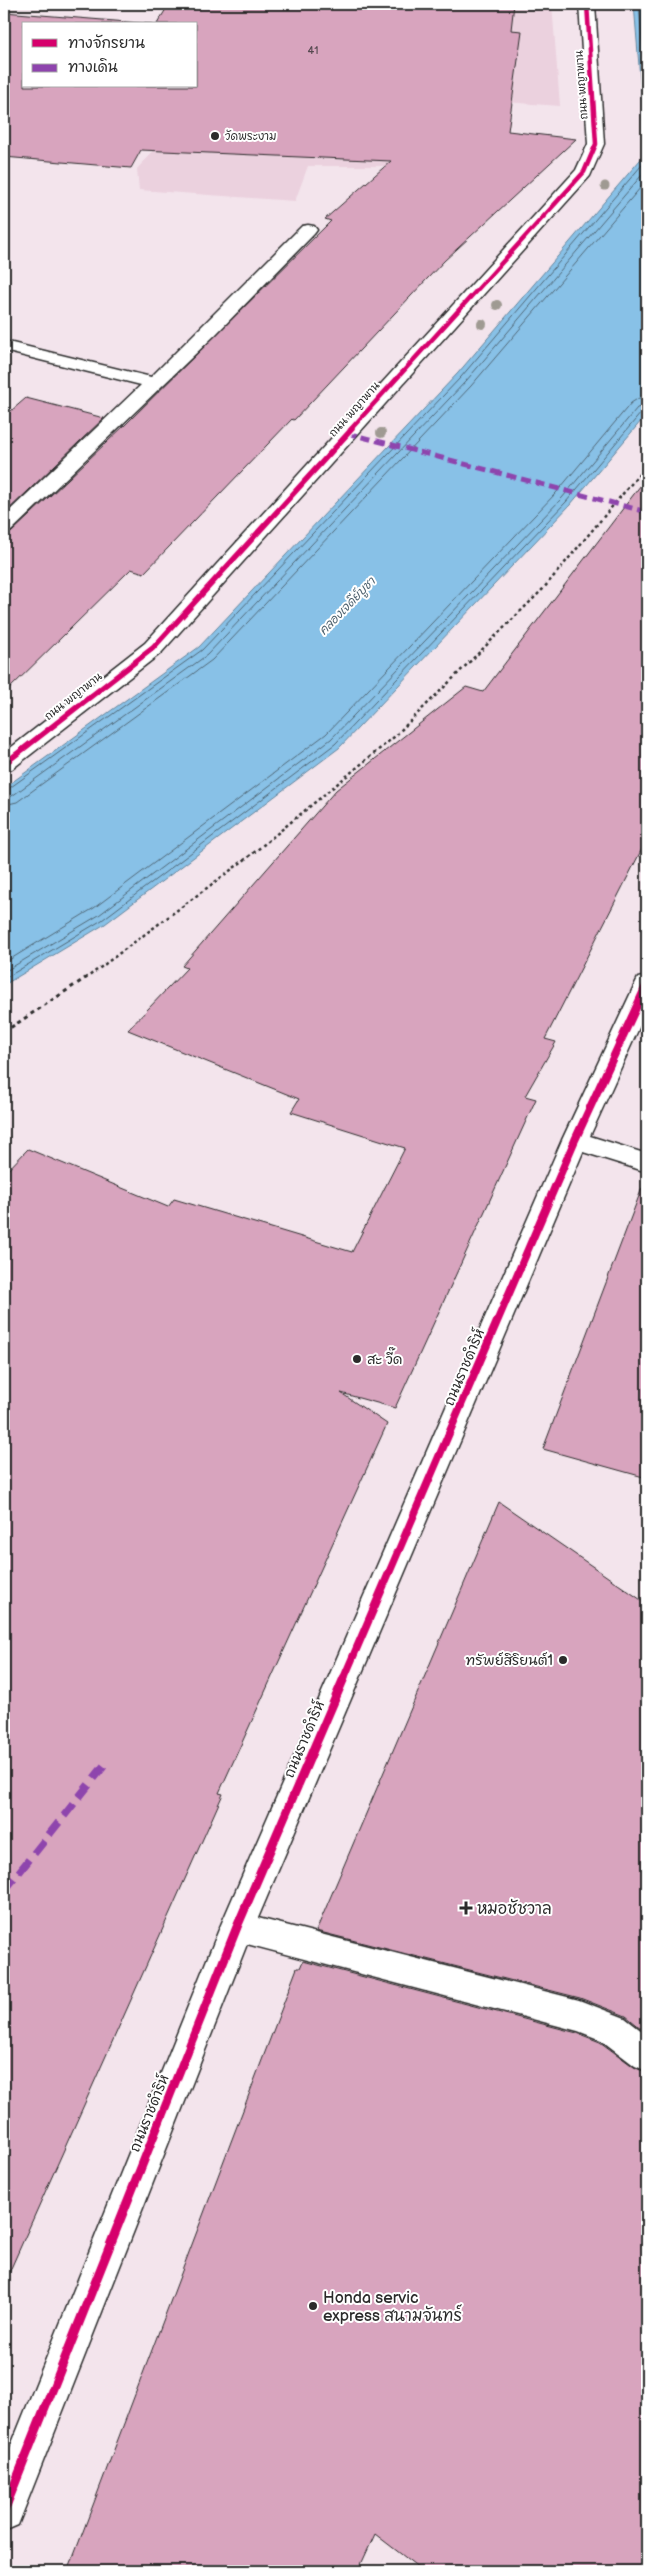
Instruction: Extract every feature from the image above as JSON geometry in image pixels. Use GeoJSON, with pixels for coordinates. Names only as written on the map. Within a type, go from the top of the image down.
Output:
{"type":"FeatureCollection","features":[{"type":"Feature","properties":{"kind":"street","name":"ถนน พญาพาน"},"geometry":{"type":"LineString","coordinates":[[4,764],[153,648],[584,172],[596,144],[587,4]]}},
{"type":"Feature","properties":{"kind":"street"},"geometry":{"type":"LineString","coordinates":[[4,527],[209,331],[308,230]]}},
{"type":"Feature","properties":{"kind":"street"},"geometry":{"type":"LineString","coordinates":[[4,346],[154,382]]}},
{"type":"Feature","properties":{"kind":"street","name":"ถนนราชดำริห์"},"geometry":{"type":"LineString","coordinates":[[4,2511],[237,1927],[576,1140],[647,984]]}},
{"type":"Feature","properties":{"kind":"street"},"geometry":{"type":"LineString","coordinates":[[576,1140],[647,1163]]}},
{"type":"Feature","properties":{"kind":"street"},"geometry":{"type":"LineString","coordinates":[[237,1927],[579,2016],[613,2028],[647,2055]]}},
{"type":"Feature","properties":{"kind":"path"},"geometry":{"type":"LineString","coordinates":[[4,1032],[79,983],[252,855],[394,737],[543,590],[647,465]]}},
{"type":"Feature","properties":{"kind":"shaded area","name":"วัดพระงาม"},"geometry":{"type":"Polygon","coordinates":[[[241,4],[552,4],[560,106],[476,100],[385,166],[308,166],[295,201],[139,190],[137,169],[172,130],[195,88],[198,88],[198,83],[241,4]]]}},
{"type":"Feature","properties":{"kind":"water","name":"คลองเจดีย์บูชา"},"geometry":{"type":"Polygon","coordinates":[[[634,4],[647,4],[647,414],[570,505],[339,748],[105,924],[4,985],[4,788],[199,647],[458,373],[646,153],[634,4]]]}},
{"type":"Feature","properties":{"kind":"building"},"geometry":{"type":"Polygon","coordinates":[[[169,4],[514,4],[511,30],[522,31],[508,131],[576,139],[444,261],[294,420],[292,419],[144,573],[131,569],[4,694],[4,535],[12,532],[126,424],[331,221],[325,219],[391,161],[141,150],[131,168],[4,157],[4,12],[127,22],[22,22],[22,88],[198,88],[198,22],[158,22],[169,4]]]}},
{"type":"Feature","properties":{"kind":"building"},"geometry":{"type":"Polygon","coordinates":[[[26,398],[104,418],[4,514],[4,417],[26,398]]]}},
{"type":"Feature","properties":{"kind":"building"},"geometry":{"type":"Polygon","coordinates":[[[647,477],[647,839],[545,1039],[556,1042],[525,1096],[536,1099],[395,1408],[341,1393],[387,1424],[219,1793],[223,1794],[4,2284],[4,1174],[28,1149],[168,1207],[174,1199],[352,1252],[405,1148],[291,1112],[299,1099],[128,1030],[187,968],[182,966],[336,790],[466,687],[483,692],[647,477]]]}},
{"type":"Feature","properties":{"kind":"building"},"geometry":{"type":"Polygon","coordinates":[[[642,1188],[647,1189],[647,1478],[543,1449],[642,1188]]]}},
{"type":"Feature","properties":{"kind":"building"},"geometry":{"type":"Polygon","coordinates":[[[499,1502],[647,1604],[647,2033],[626,2016],[580,1998],[316,1931],[499,1502]]]}},
{"type":"Feature","properties":{"kind":"building"},"geometry":{"type":"Polygon","coordinates":[[[303,1961],[577,2033],[600,2042],[634,2067],[647,2073],[647,2571],[423,2571],[375,2534],[358,2571],[68,2571],[297,1968],[300,1968],[303,1961]]]}},
{"type":"Feature","properties":{"kind":"marked path"},"geometry":{"type":"LineString","coordinates":[[347,433],[647,512]]}},
{"type":"Feature","properties":{"kind":"marked path"},"geometry":{"type":"LineString","coordinates":[[4,1891],[107,1762]]}},
{"type":"Feature","properties":{"kind":"cycle path"},"geometry":{"type":"LineString","coordinates":[[4,764],[153,648],[584,172],[596,144],[587,4]]}},
{"type":"Feature","properties":{"kind":"cycle path"},"geometry":{"type":"LineString","coordinates":[[4,2511],[237,1927],[575,1140],[647,984]]}},
{"type":"Feature","properties":{"kind":"place","name":"วัดพระงาม"},"geometry":{"type":"Point","coordinates":[215,136]}},
{"type":"Feature","properties":{"kind":"place","name":"สะ วี๊ด"},"geometry":{"type":"Point","coordinates":[357,1359]}},
{"type":"Feature","properties":{"kind":"place","name":"ทรัพย์สิริยนต์1"},"geometry":{"type":"Point","coordinates":[563,1660]}},
{"type":"Feature","properties":{"kind":"place","name":"หมอชัชวาล"},"geometry":{"type":"Point","coordinates":[466,1908]}},
{"type":"Feature","properties":{"kind":"place","name":"Honda servic express สนามจันทร์"},"geometry":{"type":"Point","coordinates":[313,2306]}}]}
